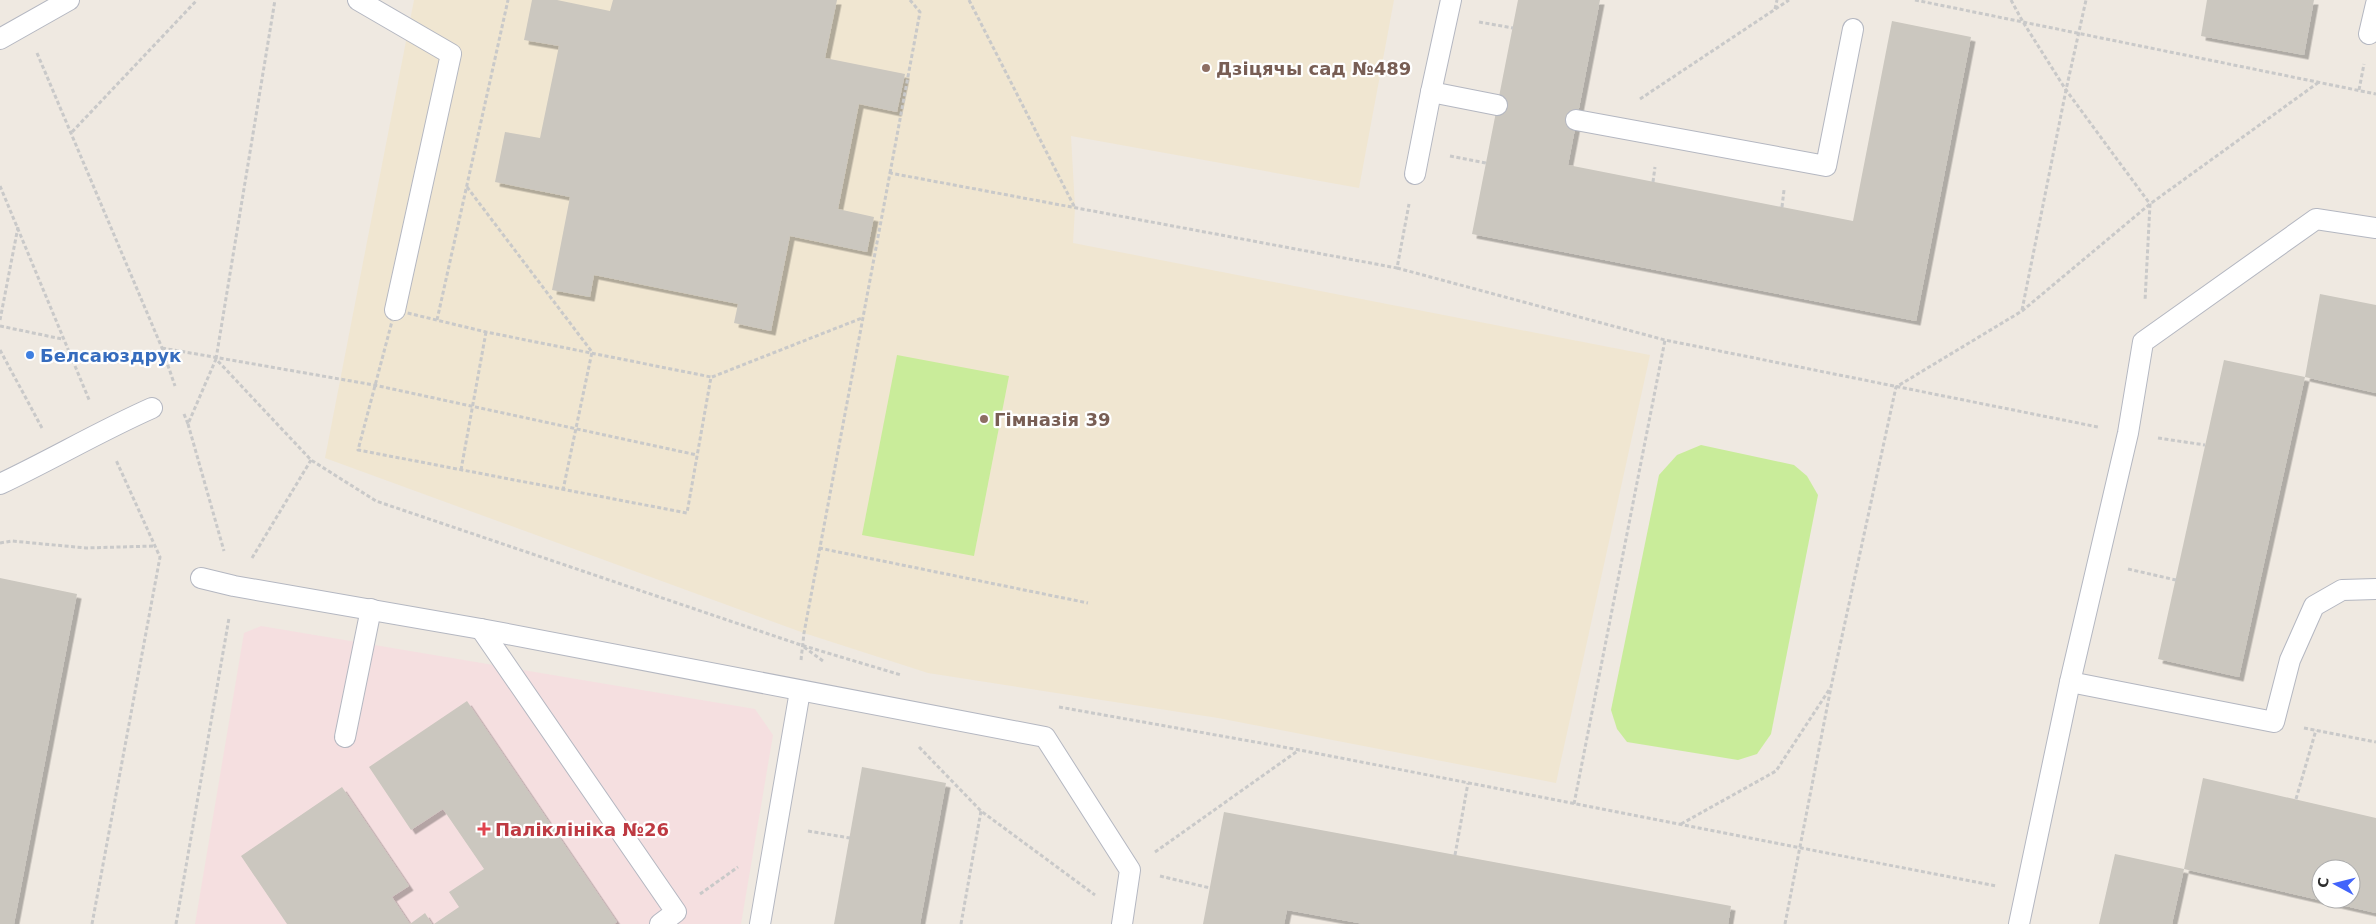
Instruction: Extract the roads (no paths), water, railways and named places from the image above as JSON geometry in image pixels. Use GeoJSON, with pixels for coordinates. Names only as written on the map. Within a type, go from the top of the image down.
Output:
{"type":"FeatureCollection","features":[{"type":"Feature","properties":{"kind":"lane"},"geometry":{"type":"LineString","coordinates":[[0,39],[69,0]]}},
{"type":"Feature","properties":{"kind":"lane"},"geometry":{"type":"LineString","coordinates":[[358,0],[451,54],[395,310]]}},
{"type":"Feature","properties":{"kind":"lane"},"geometry":{"type":"LineString","coordinates":[[1414,174],[1451,0]]}},
{"type":"Feature","properties":{"kind":"lane"},"geometry":{"type":"LineString","coordinates":[[2369,34],[2376,4]]}},
{"type":"Feature","properties":{"kind":"lane"},"geometry":{"type":"LineString","coordinates":[[1576,120],[1826,166],[1853,29]]}},
{"type":"Feature","properties":{"kind":"lane"},"geometry":{"type":"LineString","coordinates":[[1431,92],[1497,105]]}},
{"type":"Feature","properties":{"kind":"lane"},"geometry":{"type":"LineString","coordinates":[[2019,924],[2070,682],[2128,433],[2144,342],[2316,219],[2376,228]]}},
{"type":"Feature","properties":{"kind":"lane"},"geometry":{"type":"LineString","coordinates":[[0,484],[58,457],[102,430],[152,408]]}},
{"type":"Feature","properties":{"kind":"lane"},"geometry":{"type":"LineString","coordinates":[[201,578],[234,586],[481,629],[1045,737],[1130,870],[1122,920]]}},
{"type":"Feature","properties":{"kind":"lane"},"geometry":{"type":"LineString","coordinates":[[2070,682],[2274,722],[2290,660],[2314,606],[2342,590],[2376,589]]}},
{"type":"Feature","properties":{"kind":"lane"},"geometry":{"type":"LineString","coordinates":[[345,737],[371,609]]}},
{"type":"Feature","properties":{"kind":"lane"},"geometry":{"type":"LineString","coordinates":[[481,629],[676,912],[660,924]]}},
{"type":"Feature","properties":{"kind":"lane"},"geometry":{"type":"LineString","coordinates":[[760,924],[800,691]]}},
{"type":"Feature","properties":{"kind":"place","name":"Дзіцячы сад №489"},"geometry":{"type":"Point","coordinates":[1206,68]}},
{"type":"Feature","properties":{"kind":"place","name":"Белсаюздрук"},"geometry":{"type":"Point","coordinates":[30,355]}},
{"type":"Feature","properties":{"kind":"place","name":"Гімназія 39"},"geometry":{"type":"Point","coordinates":[984,419]}},
{"type":"Feature","properties":{"kind":"place","name":"Паліклініка №26"},"geometry":{"type":"Point","coordinates":[484,829]}}]}
